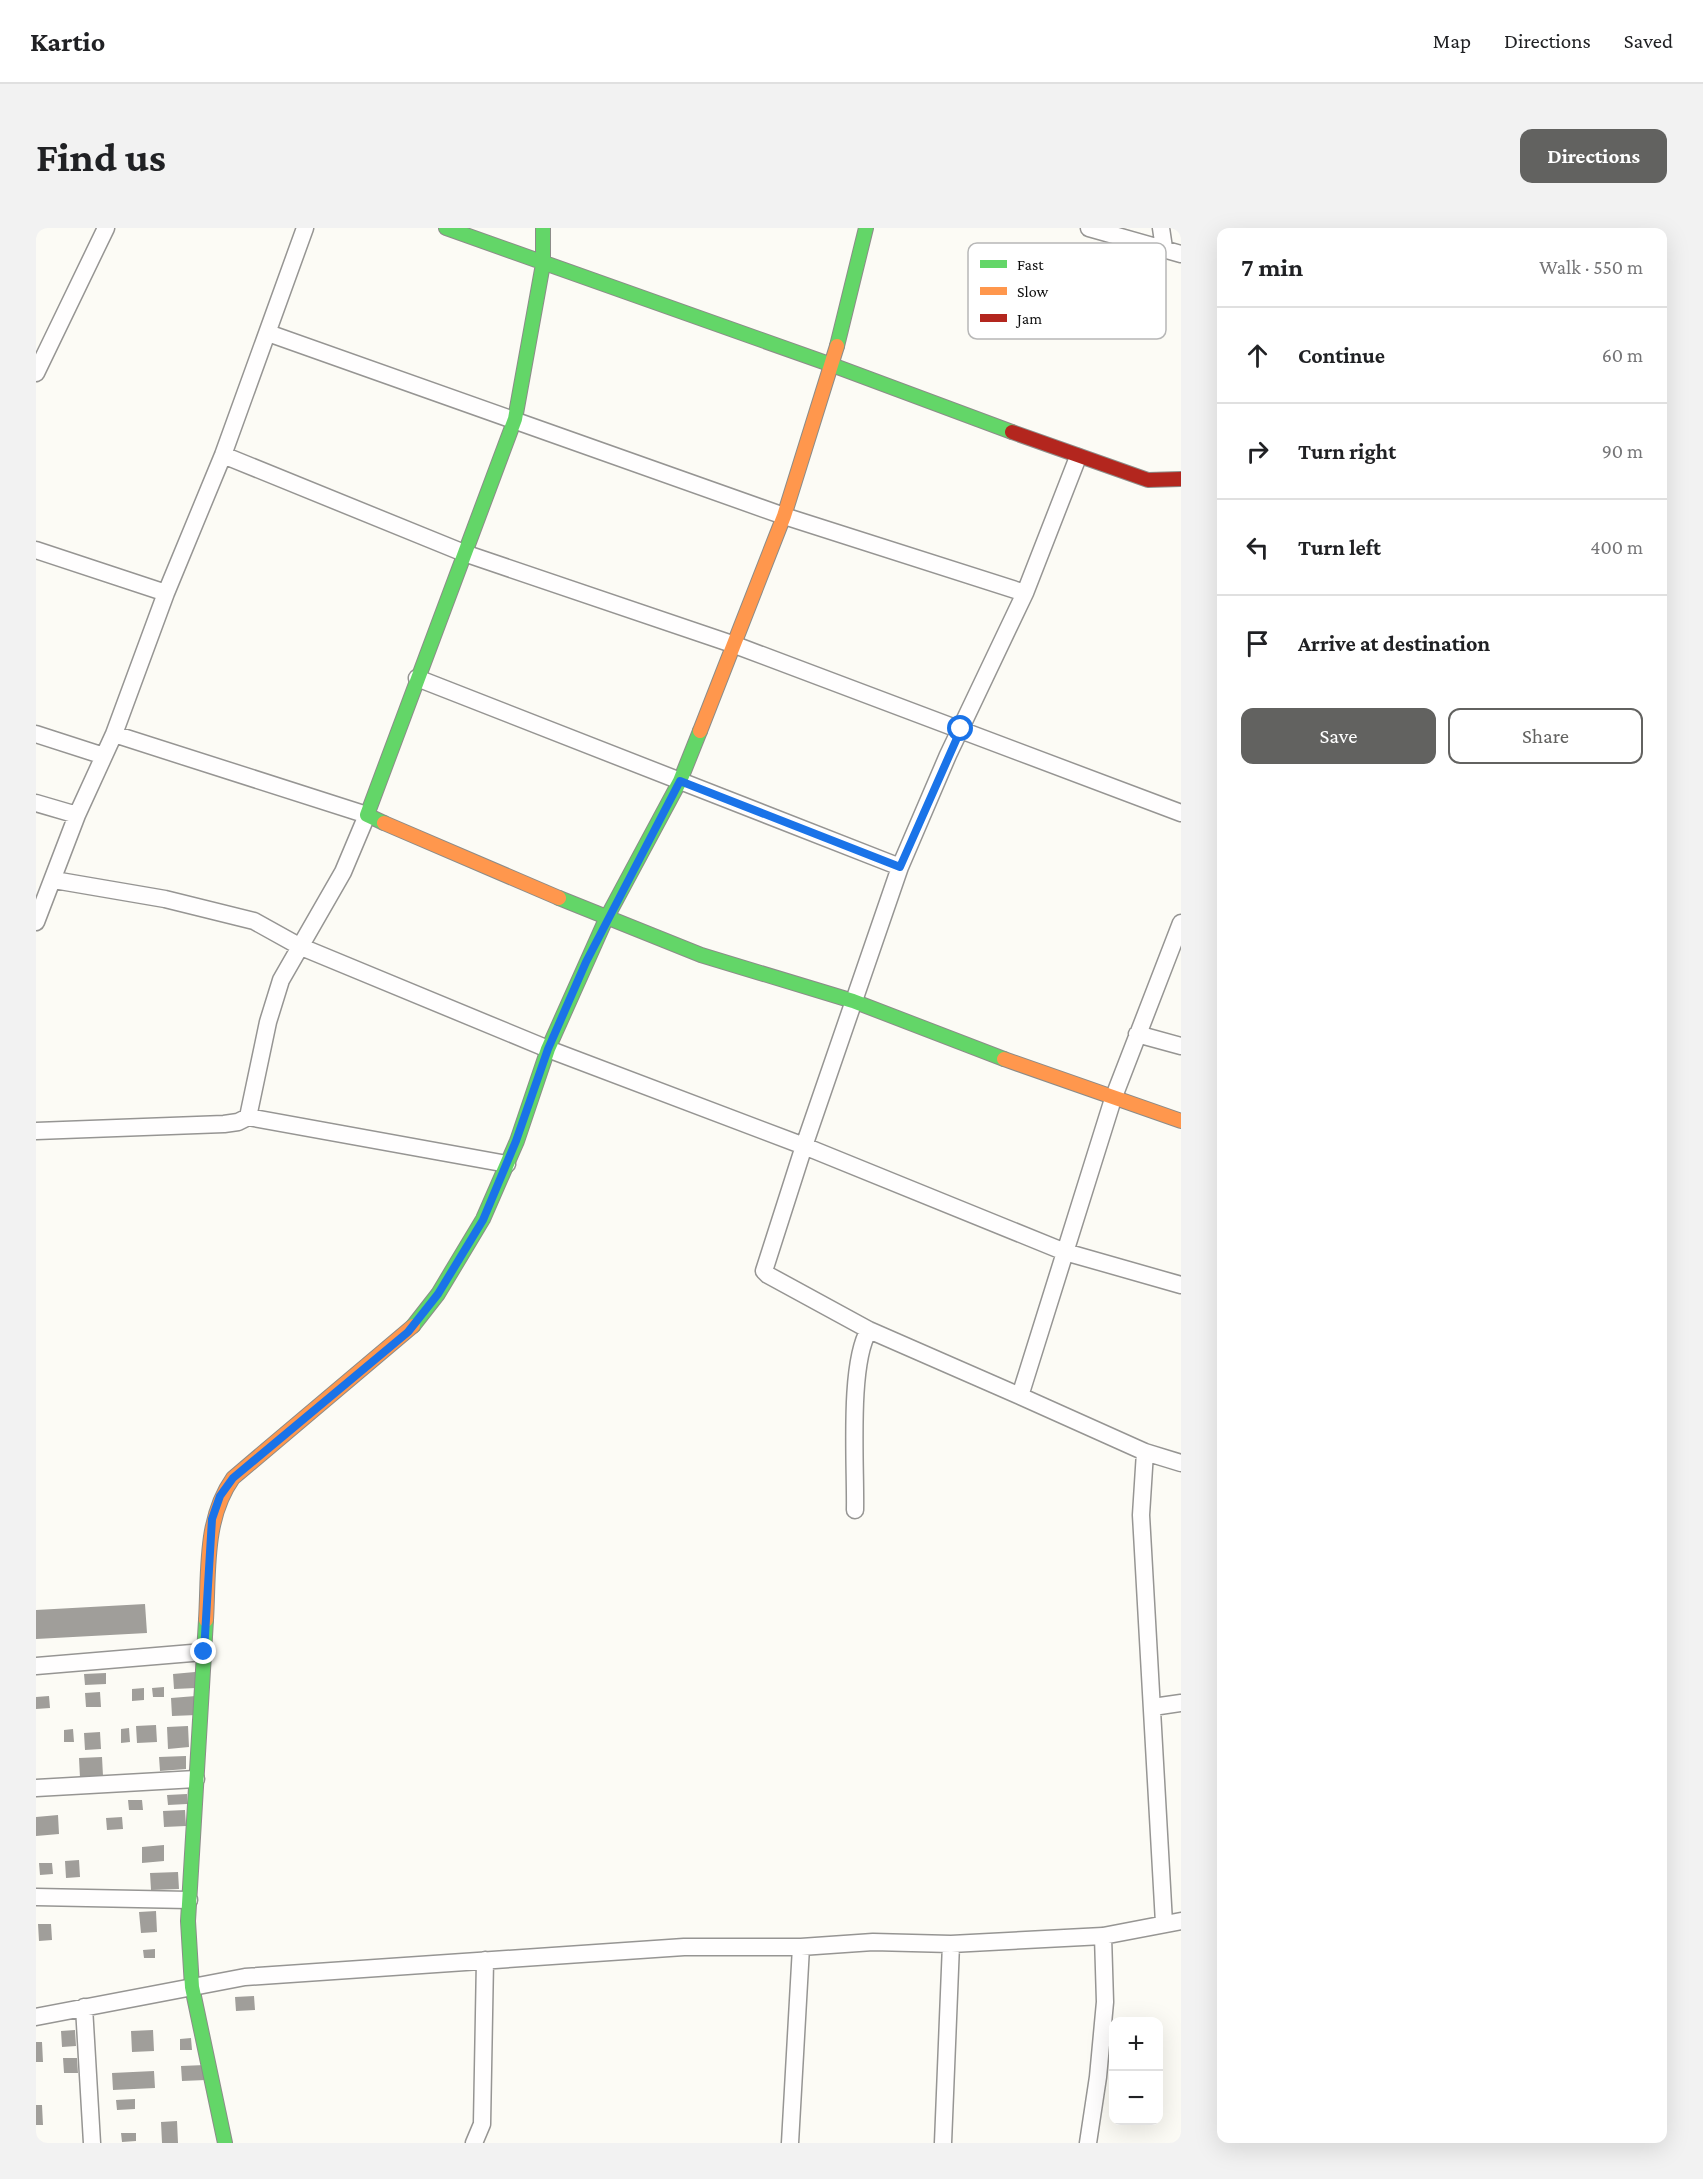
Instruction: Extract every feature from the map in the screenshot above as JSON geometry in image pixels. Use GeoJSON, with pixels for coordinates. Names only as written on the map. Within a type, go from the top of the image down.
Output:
{"type":"FeatureCollection","features":[{"type":"Feature","properties":{"kind":"street"},"geometry":{"type":"LineString","coordinates":[[36,373],[41,351],[106,228]]}},
{"type":"Feature","properties":{"kind":"street"},"geometry":{"type":"LineString","coordinates":[[36,922],[77,815],[114,734],[166,593],[223,455],[305,228]]}},
{"type":"Feature","properties":{"kind":"street"},"geometry":{"type":"LineString","coordinates":[[446,228],[832,365],[1078,457],[1181,491]]}},
{"type":"Feature","properties":{"kind":"street"},"geometry":{"type":"LineString","coordinates":[[248,1117],[268,1022],[281,980],[343,872],[367,815],[514,419],[543,264],[543,228]]}},
{"type":"Feature","properties":{"kind":"street"},"geometry":{"type":"LineString","coordinates":[[225,2143],[192,1987],[189,1900],[212,1519],[220,1496],[233,1478],[408,1332],[438,1294],[483,1220],[507,1164],[548,1049],[606,919],[680,781],[735,645],[784,516],[832,365],[856,276],[866,228]]}},
{"type":"Feature","properties":{"kind":"street"},"geometry":{"type":"LineString","coordinates":[[1089,228],[1145,243]]}},
{"type":"Feature","properties":{"kind":"street"},"geometry":{"type":"LineString","coordinates":[[1161,228],[1163,243]]}},
{"type":"Feature","properties":{"kind":"street"},"geometry":{"type":"LineString","coordinates":[[1166,249],[1181,254]]}},
{"type":"Feature","properties":{"kind":"street"},"geometry":{"type":"LineString","coordinates":[[268,333],[784,516],[1024,593]]}},
{"type":"Feature","properties":{"kind":"street"},"geometry":{"type":"LineString","coordinates":[[223,455],[464,553],[735,645],[1181,813]]}},
{"type":"Feature","properties":{"kind":"street"},"geometry":{"type":"LineString","coordinates":[[1078,457],[1024,593],[900,867],[804,1146],[764,1271],[869,1330],[1145,1452],[1181,1463]]}},
{"type":"Feature","properties":{"kind":"street"},"geometry":{"type":"LineString","coordinates":[[1148,480],[1181,479]]}},
{"type":"Feature","properties":{"kind":"street"},"geometry":{"type":"LineString","coordinates":[[36,550],[166,593]]}},
{"type":"Feature","properties":{"kind":"street"},"geometry":{"type":"LineString","coordinates":[[417,678],[900,867]]}},
{"type":"Feature","properties":{"kind":"street"},"geometry":{"type":"LineString","coordinates":[[36,734],[104,756]]}},
{"type":"Feature","properties":{"kind":"street"},"geometry":{"type":"LineString","coordinates":[[114,734],[367,815],[606,919],[700,955],[853,1001],[1113,1099],[1181,1121]]}},
{"type":"Feature","properties":{"kind":"street"},"geometry":{"type":"LineString","coordinates":[[36,803],[77,815]]}},
{"type":"Feature","properties":{"kind":"street"},"geometry":{"type":"LineString","coordinates":[[54,880],[165,898],[228,912],[254,921],[299,946],[548,1049],[804,1146],[1065,1252],[1181,1285]]}},
{"type":"Feature","properties":{"kind":"street"},"geometry":{"type":"LineString","coordinates":[[1020,1396],[1113,1099],[1181,923]]}},
{"type":"Feature","properties":{"kind":"street"},"geometry":{"type":"LineString","coordinates":[[1137,1034],[1181,1046]]}},
{"type":"Feature","properties":{"kind":"street"},"geometry":{"type":"LineString","coordinates":[[36,1131],[224,1124],[238,1122],[248,1117],[507,1164]]}},
{"type":"Feature","properties":{"kind":"street"},"geometry":{"type":"LineString","coordinates":[[855,1510],[857,1372],[862,1342],[869,1330]]}},
{"type":"Feature","properties":{"kind":"street"},"geometry":{"type":"LineString","coordinates":[[36,2017],[245,1977],[684,1947],[801,1947],[873,1942],[951,1944],[1103,1936],[1173,1922],[1153,1707],[1141,1515],[1145,1452]]}},
{"type":"Feature","properties":{"kind":"street"},"geometry":{"type":"LineString","coordinates":[[36,1666],[204,1652]]}},
{"type":"Feature","properties":{"kind":"street"},"geometry":{"type":"LineString","coordinates":[[1153,1707],[1181,1703]]}},
{"type":"Feature","properties":{"kind":"street"},"geometry":{"type":"LineString","coordinates":[[36,1788],[196,1779]]}},
{"type":"Feature","properties":{"kind":"street"},"geometry":{"type":"LineString","coordinates":[[36,1897],[189,1900]]}},
{"type":"Feature","properties":{"kind":"street"},"geometry":{"type":"LineString","coordinates":[[1088,2143],[1098,2077],[1105,2001],[1103,1936]]}},
{"type":"Feature","properties":{"kind":"street"},"geometry":{"type":"LineString","coordinates":[[943,2143],[951,1944]]}},
{"type":"Feature","properties":{"kind":"street"},"geometry":{"type":"LineString","coordinates":[[790,2143],[801,1947]]}},
{"type":"Feature","properties":{"kind":"street"},"geometry":{"type":"LineString","coordinates":[[474,2143],[482,2124],[485,1960]]}},
{"type":"Feature","properties":{"kind":"street"},"geometry":{"type":"LineString","coordinates":[[84,2007],[92,2143]]}},
{"type":"Feature","properties":{"kind":"building"},"geometry":{"type":"Polygon","coordinates":[[[145,1604],[147,1633],[36,1639],[36,1610],[145,1604]]]}},
{"type":"Feature","properties":{"kind":"building"},"geometry":{"type":"Polygon","coordinates":[[[195,1672],[196,1688],[174,1689],[173,1674],[195,1672]]]}},
{"type":"Feature","properties":{"kind":"building"},"geometry":{"type":"Polygon","coordinates":[[[106,1673],[106,1684],[85,1685],[84,1674],[106,1673]]]}},
{"type":"Feature","properties":{"kind":"building"},"geometry":{"type":"Polygon","coordinates":[[[164,1687],[164,1697],[153,1697],[152,1688],[164,1687]]]}},
{"type":"Feature","properties":{"kind":"building"},"geometry":{"type":"Polygon","coordinates":[[[144,1688],[144,1700],[132,1701],[132,1689],[144,1688]]]}},
{"type":"Feature","properties":{"kind":"building"},"geometry":{"type":"Polygon","coordinates":[[[100,1692],[101,1707],[86,1707],[85,1693],[100,1692]]]}},
{"type":"Feature","properties":{"kind":"building"},"geometry":{"type":"Polygon","coordinates":[[[49,1696],[50,1708],[36,1709],[36,1697],[49,1696]]]}},
{"type":"Feature","properties":{"kind":"building"},"geometry":{"type":"Polygon","coordinates":[[[196,1696],[197,1715],[172,1716],[171,1698],[196,1696]]]}},
{"type":"Feature","properties":{"kind":"building"},"geometry":{"type":"Polygon","coordinates":[[[156,1725],[157,1742],[137,1743],[136,1726],[156,1725]]]}},
{"type":"Feature","properties":{"kind":"building"},"geometry":{"type":"Polygon","coordinates":[[[188,1726],[189,1747],[168,1749],[167,1727],[188,1726]]]}},
{"type":"Feature","properties":{"kind":"building"},"geometry":{"type":"Polygon","coordinates":[[[129,1728],[130,1742],[121,1743],[121,1729],[129,1728]]]}},
{"type":"Feature","properties":{"kind":"building"},"geometry":{"type":"Polygon","coordinates":[[[73,1729],[74,1742],[64,1742],[64,1730],[73,1729]]]}},
{"type":"Feature","properties":{"kind":"building"},"geometry":{"type":"Polygon","coordinates":[[[100,1732],[101,1749],[85,1750],[84,1733],[100,1732]]]}},
{"type":"Feature","properties":{"kind":"building"},"geometry":{"type":"Polygon","coordinates":[[[186,1756],[186,1769],[160,1771],[159,1757],[186,1756]]]}},
{"type":"Feature","properties":{"kind":"building"},"geometry":{"type":"Polygon","coordinates":[[[102,1757],[103,1776],[80,1778],[79,1758],[102,1757]]]}},
{"type":"Feature","properties":{"kind":"building"},"geometry":{"type":"Polygon","coordinates":[[[187,1794],[187,1804],[168,1805],[167,1795],[187,1794]]]}},
{"type":"Feature","properties":{"kind":"building"},"geometry":{"type":"Polygon","coordinates":[[[128,1800],[142,1800],[143,1810],[129,1810],[128,1800]]]}},
{"type":"Feature","properties":{"kind":"building"},"geometry":{"type":"Polygon","coordinates":[[[185,1810],[186,1826],[164,1827],[163,1811],[185,1810]]]}},
{"type":"Feature","properties":{"kind":"building"},"geometry":{"type":"Polygon","coordinates":[[[58,1815],[59,1834],[36,1836],[36,1817],[58,1815]]]}},
{"type":"Feature","properties":{"kind":"building"},"geometry":{"type":"Polygon","coordinates":[[[122,1817],[123,1829],[107,1830],[106,1818],[122,1817]]]}},
{"type":"Feature","properties":{"kind":"building"},"geometry":{"type":"Polygon","coordinates":[[[164,1845],[164,1861],[142,1863],[142,1847],[164,1845]]]}},
{"type":"Feature","properties":{"kind":"building"},"geometry":{"type":"Polygon","coordinates":[[[79,1860],[80,1877],[66,1878],[65,1861],[79,1860]]]}},
{"type":"Feature","properties":{"kind":"building"},"geometry":{"type":"Polygon","coordinates":[[[39,1863],[52,1863],[53,1874],[40,1875],[39,1863]]]}},
{"type":"Feature","properties":{"kind":"building"},"geometry":{"type":"Polygon","coordinates":[[[178,1872],[179,1889],[151,1890],[150,1873],[178,1872]]]}},
{"type":"Feature","properties":{"kind":"building"},"geometry":{"type":"Polygon","coordinates":[[[156,1911],[157,1932],[141,1933],[139,1912],[156,1911]]]}},
{"type":"Feature","properties":{"kind":"building"},"geometry":{"type":"Polygon","coordinates":[[[38,1924],[51,1924],[52,1940],[39,1941],[38,1924]]]}},
{"type":"Feature","properties":{"kind":"building"},"geometry":{"type":"Polygon","coordinates":[[[155,1949],[155,1958],[144,1958],[143,1950],[155,1949]]]}},
{"type":"Feature","properties":{"kind":"building"},"geometry":{"type":"Polygon","coordinates":[[[254,1996],[255,2010],[236,2011],[235,1997],[254,1996]]]}},
{"type":"Feature","properties":{"kind":"building"},"geometry":{"type":"Polygon","coordinates":[[[75,2030],[76,2046],[62,2047],[61,2031],[75,2030]]]}},
{"type":"Feature","properties":{"kind":"building"},"geometry":{"type":"Polygon","coordinates":[[[153,2030],[154,2051],[132,2052],[131,2031],[153,2030]]]}},
{"type":"Feature","properties":{"kind":"building"},"geometry":{"type":"Polygon","coordinates":[[[191,2038],[192,2050],[180,2050],[180,2039],[191,2038]]]}},
{"type":"Feature","properties":{"kind":"building"},"geometry":{"type":"Polygon","coordinates":[[[36,2042],[42,2042],[43,2062],[36,2062],[36,2042]]]}},
{"type":"Feature","properties":{"kind":"building"},"geometry":{"type":"Polygon","coordinates":[[[63,2058],[77,2058],[78,2073],[64,2073],[63,2058]]]}},
{"type":"Feature","properties":{"kind":"building"},"geometry":{"type":"Polygon","coordinates":[[[205,2065],[206,2080],[182,2081],[181,2066],[205,2065]]]}},
{"type":"Feature","properties":{"kind":"building"},"geometry":{"type":"Polygon","coordinates":[[[154,2071],[155,2088],[113,2090],[112,2073],[154,2071]]]}},
{"type":"Feature","properties":{"kind":"building"},"geometry":{"type":"Polygon","coordinates":[[[135,2099],[135,2109],[117,2110],[116,2100],[135,2099]]]}},
{"type":"Feature","properties":{"kind":"building"},"geometry":{"type":"Polygon","coordinates":[[[36,2105],[42,2105],[43,2125],[36,2125],[36,2105]]]}},
{"type":"Feature","properties":{"kind":"building"},"geometry":{"type":"Polygon","coordinates":[[[177,2121],[178,2143],[162,2143],[161,2122],[177,2121]]]}},
{"type":"Feature","properties":{"kind":"building"},"geometry":{"type":"Polygon","coordinates":[[[121,2133],[136,2133],[136,2141],[122,2142],[121,2133]]]}},
{"type":"Feature","properties":{"kind":"traffic: fast"},"geometry":{"type":"LineString","coordinates":[[446,228],[832,365],[1012,432]]}},
{"type":"Feature","properties":{"kind":"traffic: fast"},"geometry":{"type":"LineString","coordinates":[[384,823],[367,815],[515,419],[543,264],[543,228]]}},
{"type":"Feature","properties":{"kind":"traffic: fast"},"geometry":{"type":"LineString","coordinates":[[837,346],[866,228]]}},
{"type":"Feature","properties":{"kind":"traffic: fast"},"geometry":{"type":"LineString","coordinates":[[413,1326],[438,1294],[483,1219],[517,1141],[548,1049],[606,919],[680,781],[700,731]]}},
{"type":"Feature","properties":{"kind":"traffic: fast"},"geometry":{"type":"LineString","coordinates":[[559,898],[701,955],[853,1001],[1004,1059]]}},
{"type":"Feature","properties":{"kind":"traffic: fast"},"geometry":{"type":"LineString","coordinates":[[206,1620],[188,1921],[192,1987],[225,2143]]}},
{"type":"Feature","properties":{"kind":"traffic: slow"},"geometry":{"type":"LineString","coordinates":[[700,731],[784,516],[837,346]]}},
{"type":"Feature","properties":{"kind":"traffic: slow"},"geometry":{"type":"LineString","coordinates":[[384,823],[559,898]]}},
{"type":"Feature","properties":{"kind":"traffic: slow"},"geometry":{"type":"LineString","coordinates":[[1004,1059],[1181,1121]]}},
{"type":"Feature","properties":{"kind":"traffic: slow"},"geometry":{"type":"LineString","coordinates":[[206,1620],[208,1564],[213,1528],[217,1511],[233,1478],[413,1326]]}},
{"type":"Feature","properties":{"kind":"traffic: jam"},"geometry":{"type":"LineString","coordinates":[[1012,432],[1148,480],[1181,479]]}},
{"type":"Feature","properties":{"kind":"route"},"geometry":{"type":"LineString","coordinates":[[204,1652],[212,1519],[220,1496],[233,1478],[344,1383],[408,1332],[438,1294],[483,1220],[516,1141],[532,1088],[586,962],[606,919],[680,781],[900,867],[961,729]]}}]}
